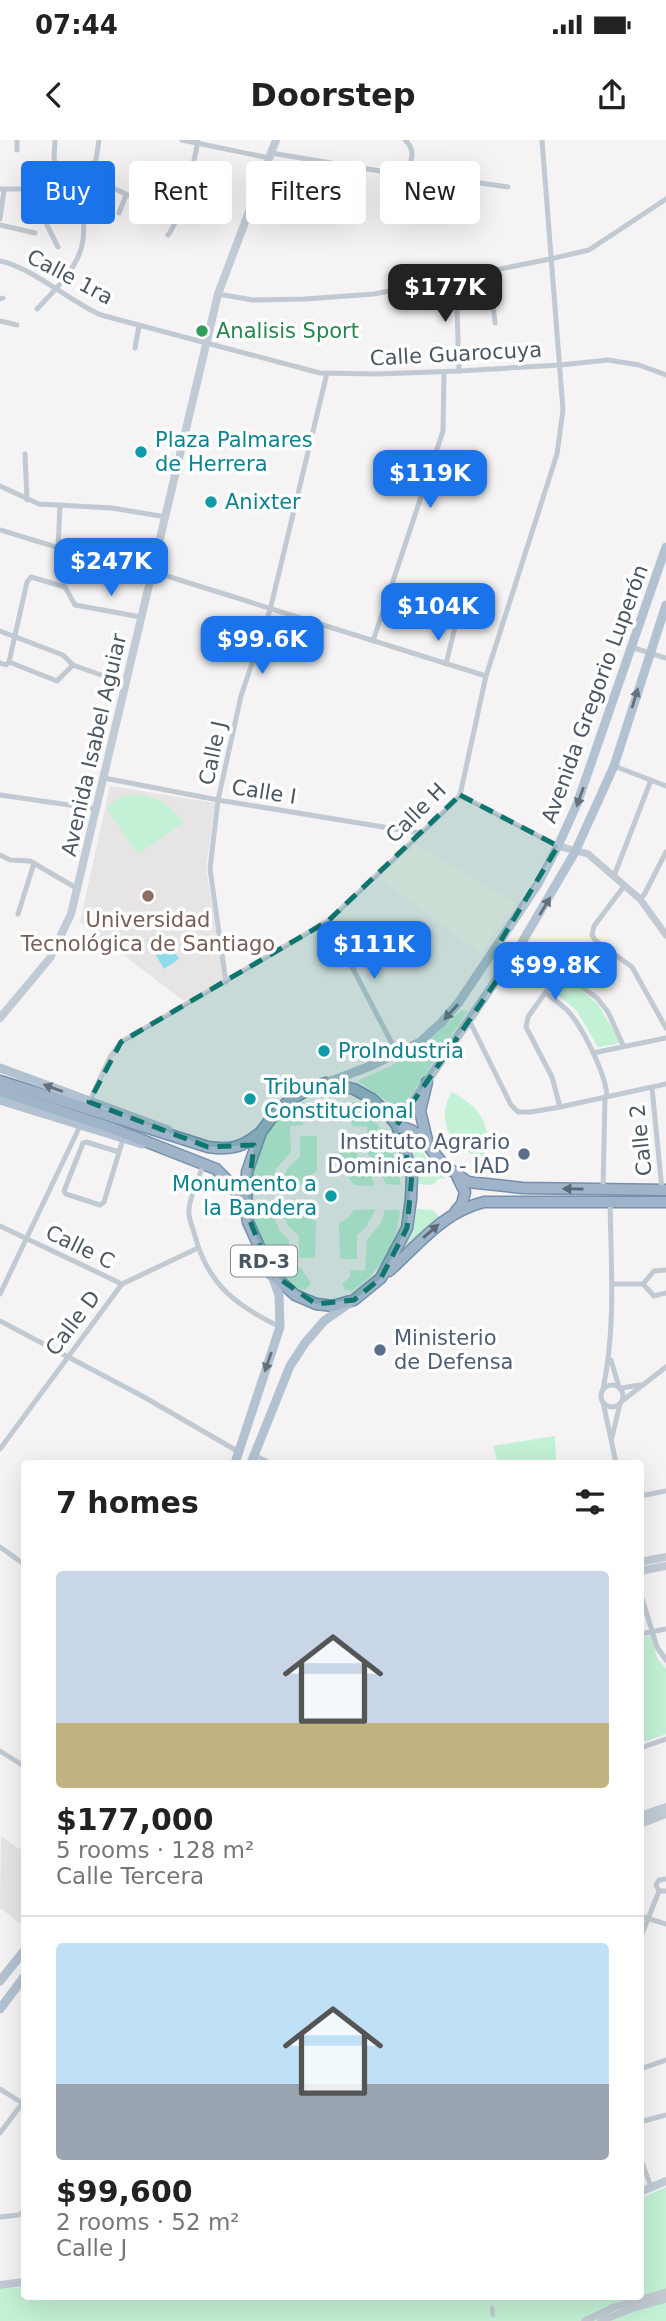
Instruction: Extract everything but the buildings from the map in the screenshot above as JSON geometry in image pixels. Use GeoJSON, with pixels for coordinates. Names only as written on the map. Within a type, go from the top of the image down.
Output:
{"type":"FeatureCollection","features":[{"type":"Feature","properties":{"kind":"highway","name":"RD-3"},"geometry":{"type":"LineString","coordinates":[[0,1081],[208,1147],[239,1147],[261,1132]]}},
{"type":"Feature","properties":{"kind":"highway"},"geometry":{"type":"LineString","coordinates":[[427,1082],[421,1111],[424,1134],[433,1153]]}},
{"type":"Feature","properties":{"kind":"highway"},"geometry":{"type":"LineString","coordinates":[[326,1083],[354,1088],[372,1099],[397,1125],[412,1174],[407,1228],[381,1278]]}},
{"type":"Feature","properties":{"kind":"highway","name":"RD-3"},"geometry":{"type":"LineString","coordinates":[[326,1083],[290,1100],[261,1132],[247,1172],[246,1211],[248,1222],[271,1273],[295,1294],[316,1304],[333,1306],[354,1300]]}},
{"type":"Feature","properties":{"kind":"highway","name":"RD-3"},"geometry":{"type":"LineString","coordinates":[[0,1091],[204,1163],[227,1179],[246,1211]]}},
{"type":"Feature","properties":{"kind":"highway"},"geometry":{"type":"LineString","coordinates":[[397,1125],[411,1129],[419,1135],[433,1153],[468,1182],[513,1188],[664,1190]]}},
{"type":"Feature","properties":{"kind":"highway"},"geometry":{"type":"LineString","coordinates":[[454,1173],[465,1192],[463,1204],[454,1214]]}},
{"type":"Feature","properties":{"kind":"highway"},"geometry":{"type":"LineString","coordinates":[[484,1202],[478,1198],[480,1191],[513,1188]]}},
{"type":"Feature","properties":{"kind":"highway"},"geometry":{"type":"LineString","coordinates":[[630,1189],[626,1195],[633,1202]]}},
{"type":"Feature","properties":{"kind":"highway"},"geometry":{"type":"LineString","coordinates":[[354,1300],[432,1229],[467,1207],[484,1202],[666,1202]]}},
{"type":"Feature","properties":{"kind":"main road","name":"Avenida Isabel Aguiar"},"geometry":{"type":"LineString","coordinates":[[268,161],[276,140]]}},
{"type":"Feature","properties":{"kind":"main road","name":"Avenida Isabel Aguiar"},"geometry":{"type":"LineString","coordinates":[[0,1018],[50,958],[66,927],[78,889],[218,294],[246,220]]}},
{"type":"Feature","properties":{"kind":"main road","name":"Avenida Gregorio Luperón"},"geometry":{"type":"LineString","coordinates":[[326,1083],[365,1069],[420,1042],[441,1023],[459,1002],[538,884],[577,804],[666,547]]}},
{"type":"Feature","properties":{"kind":"main road","name":"Avenida Gregorio Luperón"},"geometry":{"type":"LineString","coordinates":[[397,1125],[513,957],[575,852],[614,766],[666,605]]}},
{"type":"Feature","properties":{"kind":"main road"},"geometry":{"type":"LineString","coordinates":[[497,947],[513,957]]}},
{"type":"Feature","properties":{"kind":"main road","name":"RD-3"},"geometry":{"type":"LineString","coordinates":[[0,1068],[208,1147]]}},
{"type":"Feature","properties":{"kind":"main road","name":"RD-3"},"geometry":{"type":"LineString","coordinates":[[0,1100],[123,1139],[170,1150]]}},
{"type":"Feature","properties":{"kind":"main road"},"geometry":{"type":"LineString","coordinates":[[236,1460],[280,1327],[279,1295],[271,1273]]}},
{"type":"Feature","properties":{"kind":"main road"},"geometry":{"type":"LineString","coordinates":[[252,1459],[290,1366],[324,1321],[354,1300]]}},
{"type":"Feature","properties":{"kind":"main road"},"geometry":{"type":"LineString","coordinates":[[644,1561],[666,1557]]}},
{"type":"Feature","properties":{"kind":"main road"},"geometry":{"type":"LineString","coordinates":[[644,1570],[666,1566]]}},
{"type":"Feature","properties":{"kind":"main road"},"geometry":{"type":"LineString","coordinates":[[644,1815],[666,1807]]}},
{"type":"Feature","properties":{"kind":"main road"},"geometry":{"type":"LineString","coordinates":[[644,1822],[666,1814]]}},
{"type":"Feature","properties":{"kind":"main road"},"geometry":{"type":"LineString","coordinates":[[0,1981],[21,1955]]}},
{"type":"Feature","properties":{"kind":"main road"},"geometry":{"type":"LineString","coordinates":[[0,2009],[21,1981]]}},
{"type":"Feature","properties":{"kind":"main road"},"geometry":{"type":"LineString","coordinates":[[644,2190],[666,2181]]}},
{"type":"Feature","properties":{"kind":"main road"},"geometry":{"type":"LineString","coordinates":[[0,2285],[21,2282]]}},
{"type":"Feature","properties":{"kind":"street"},"geometry":{"type":"LineString","coordinates":[[16,140],[17,150]]}},
{"type":"Feature","properties":{"kind":"street"},"geometry":{"type":"LineString","coordinates":[[55,140],[55,161]]}},
{"type":"Feature","properties":{"kind":"street"},"geometry":{"type":"LineString","coordinates":[[95,161],[99,140]]}},
{"type":"Feature","properties":{"kind":"street"},"geometry":{"type":"LineString","coordinates":[[182,140],[380,171]]}},
{"type":"Feature","properties":{"kind":"street"},"geometry":{"type":"LineString","coordinates":[[405,140],[413,151],[411,161]]}},
{"type":"Feature","properties":{"kind":"street","name":"Calle H"},"geometry":{"type":"LineString","coordinates":[[89,1102],[110,1057],[121,1042],[328,921],[460,794],[486,676],[557,454],[563,410],[542,140]]}},
{"type":"Feature","properties":{"kind":"street"},"geometry":{"type":"LineString","coordinates":[[192,161],[197,142]]}},
{"type":"Feature","properties":{"kind":"street"},"geometry":{"type":"LineString","coordinates":[[480,183],[508,187]]}},
{"type":"Feature","properties":{"kind":"street"},"geometry":{"type":"LineString","coordinates":[[0,219],[2,189],[21,189]]}},
{"type":"Feature","properties":{"kind":"street"},"geometry":{"type":"LineString","coordinates":[[37,309],[74,264],[81,249],[84,196],[115,189],[129,196]]}},
{"type":"Feature","properties":{"kind":"street"},"geometry":{"type":"LineString","coordinates":[[119,213],[126,195]]}},
{"type":"Feature","properties":{"kind":"street"},"geometry":{"type":"LineString","coordinates":[[218,294],[253,300],[374,294],[550,259],[589,250],[666,199]]}},
{"type":"Feature","properties":{"kind":"street"},"geometry":{"type":"LineString","coordinates":[[46,224],[58,247]]}},
{"type":"Feature","properties":{"kind":"street"},"geometry":{"type":"LineString","coordinates":[[168,235],[175,224]]}},
{"type":"Feature","properties":{"kind":"street"},"geometry":{"type":"LineString","coordinates":[[0,225],[35,233]]}},
{"type":"Feature","properties":{"kind":"street","name":"Calle 1ra"},"geometry":{"type":"LineString","coordinates":[[0,261],[17,267],[80,306],[102,315],[206,342]]}},
{"type":"Feature","properties":{"kind":"street"},"geometry":{"type":"LineString","coordinates":[[480,272],[493,305],[495,323]]}},
{"type":"Feature","properties":{"kind":"street"},"geometry":{"type":"LineString","coordinates":[[456,277],[459,371]]}},
{"type":"Feature","properties":{"kind":"street"},"geometry":{"type":"LineString","coordinates":[[0,321],[17,325]]}},
{"type":"Feature","properties":{"kind":"street"},"geometry":{"type":"LineString","coordinates":[[135,348],[139,326]]}},
{"type":"Feature","properties":{"kind":"street","name":"Calle Guarocuya"},"geometry":{"type":"LineString","coordinates":[[206,342],[327,373],[444,372],[620,360],[666,375]]}},
{"type":"Feature","properties":{"kind":"street"},"geometry":{"type":"LineString","coordinates":[[373,641],[443,431],[444,372]]}},
{"type":"Feature","properties":{"kind":"street","name":"Calle J"},"geometry":{"type":"LineString","coordinates":[[226,982],[210,869],[218,800],[241,696],[270,610],[327,373]]}},
{"type":"Feature","properties":{"kind":"street"},"geometry":{"type":"LineString","coordinates":[[25,454],[27,500]]}},
{"type":"Feature","properties":{"kind":"street"},"geometry":{"type":"LineString","coordinates":[[0,486],[39,503],[113,508],[166,517]]}},
{"type":"Feature","properties":{"kind":"street"},"geometry":{"type":"LineString","coordinates":[[58,549],[60,505]]}},
{"type":"Feature","properties":{"kind":"street"},"geometry":{"type":"LineString","coordinates":[[0,530],[138,572],[167,576],[486,676]]}},
{"type":"Feature","properties":{"kind":"street"},"geometry":{"type":"LineString","coordinates":[[0,663],[6,665],[9,662],[27,582],[31,578],[65,587],[75,605],[142,617]]}},
{"type":"Feature","properties":{"kind":"street"},"geometry":{"type":"LineString","coordinates":[[446,664],[455,627],[454,618],[450,614]]}},
{"type":"Feature","properties":{"kind":"street"},"geometry":{"type":"LineString","coordinates":[[0,631],[63,656],[73,666],[126,684]]}},
{"type":"Feature","properties":{"kind":"street"},"geometry":{"type":"LineString","coordinates":[[631,647],[666,658]]}},
{"type":"Feature","properties":{"kind":"street"},"geometry":{"type":"LineString","coordinates":[[9,662],[57,681],[73,666]]}},
{"type":"Feature","properties":{"kind":"street"},"geometry":{"type":"LineString","coordinates":[[614,766],[666,786]]}},
{"type":"Feature","properties":{"kind":"street","name":"Calle I"},"geometry":{"type":"LineString","coordinates":[[104,778],[218,800],[421,833]]}},
{"type":"Feature","properties":{"kind":"street"},"geometry":{"type":"LineString","coordinates":[[614,876],[651,780]]}},
{"type":"Feature","properties":{"kind":"street"},"geometry":{"type":"LineString","coordinates":[[460,794],[558,846],[587,854],[640,899],[666,935]]}},
{"type":"Feature","properties":{"kind":"street"},"geometry":{"type":"LineString","coordinates":[[0,795],[97,809]]}},
{"type":"Feature","properties":{"kind":"street"},"geometry":{"type":"LineString","coordinates":[[640,899],[666,852]]}},
{"type":"Feature","properties":{"kind":"street"},"geometry":{"type":"LineString","coordinates":[[0,855],[10,860],[34,863],[78,889]]}},
{"type":"Feature","properties":{"kind":"street"},"geometry":{"type":"LineString","coordinates":[[18,914],[34,863]]}},
{"type":"Feature","properties":{"kind":"street"},"geometry":{"type":"LineString","coordinates":[[659,867],[666,873]]}},
{"type":"Feature","properties":{"kind":"street"},"geometry":{"type":"LineString","coordinates":[[625,885],[592,931],[595,940],[632,967],[666,1028]]}},
{"type":"Feature","properties":{"kind":"street"},"geometry":{"type":"LineString","coordinates":[[328,921],[397,1053]]}},
{"type":"Feature","properties":{"kind":"street"},"geometry":{"type":"LineString","coordinates":[[521,944],[582,986],[603,1004],[623,1045]]}},
{"type":"Feature","properties":{"kind":"street"},"geometry":{"type":"LineString","coordinates":[[582,986],[609,950]]}},
{"type":"Feature","properties":{"kind":"street"},"geometry":{"type":"LineString","coordinates":[[559,972],[528,1017],[526,1027],[552,1077],[560,1107]]}},
{"type":"Feature","properties":{"kind":"street"},"geometry":{"type":"LineString","coordinates":[[546,993],[569,1012],[593,1053],[604,1080],[606,1097],[603,1189]]}},
{"type":"Feature","properties":{"kind":"street"},"geometry":{"type":"LineString","coordinates":[[469,1020],[511,1105],[518,1112],[560,1107],[666,1084]]}},
{"type":"Feature","properties":{"kind":"street"},"geometry":{"type":"LineString","coordinates":[[593,1053],[666,1038]]}},
{"type":"Feature","properties":{"kind":"street","name":"Calle 2"},"geometry":{"type":"LineString","coordinates":[[652,1088],[664,1190]]}},
{"type":"Feature","properties":{"kind":"street"},"geometry":{"type":"LineString","coordinates":[[0,1294],[80,1126]]}},
{"type":"Feature","properties":{"kind":"street"},"geometry":{"type":"LineString","coordinates":[[119,1152],[83,1143],[64,1191],[66,1194],[100,1205],[103,1202],[119,1152],[123,1139]]}},
{"type":"Feature","properties":{"kind":"street"},"geometry":{"type":"LineString","coordinates":[[659,1146],[666,1144]]}},
{"type":"Feature","properties":{"kind":"street"},"geometry":{"type":"LineString","coordinates":[[204,1163],[188,1209],[198,1248],[213,1279],[226,1294],[253,1314],[280,1327]]}},
{"type":"Feature","properties":{"kind":"street"},"geometry":{"type":"LineString","coordinates":[[610,1202],[610,1356],[601,1399],[615,1460]]}},
{"type":"Feature","properties":{"kind":"street","name":"Calle C"},"geometry":{"type":"LineString","coordinates":[[0,1226],[122,1284]]}},
{"type":"Feature","properties":{"kind":"street","name":"Calle D"},"geometry":{"type":"LineString","coordinates":[[0,1449],[122,1284],[198,1248]]}},
{"type":"Feature","properties":{"kind":"street"},"geometry":{"type":"LineString","coordinates":[[643,1284],[653,1271],[666,1270]]}},
{"type":"Feature","properties":{"kind":"street"},"geometry":{"type":"LineString","coordinates":[[612,1284],[643,1284]]}},
{"type":"Feature","properties":{"kind":"street"},"geometry":{"type":"LineString","coordinates":[[643,1284],[653,1296],[666,1293]]}},
{"type":"Feature","properties":{"kind":"street"},"geometry":{"type":"LineString","coordinates":[[0,1321],[162,1407],[239,1452]]}},
{"type":"Feature","properties":{"kind":"street"},"geometry":{"type":"LineString","coordinates":[[610,1356],[623,1394],[611,1440]]}},
{"type":"Feature","properties":{"kind":"street"},"geometry":{"type":"LineString","coordinates":[[601,1399],[609,1407],[621,1402],[666,1367]]}},
{"type":"Feature","properties":{"kind":"street"},"geometry":{"type":"LineString","coordinates":[[603,1389],[609,1385],[620,1387],[646,1383]]}},
{"type":"Feature","properties":{"kind":"street"},"geometry":{"type":"LineString","coordinates":[[644,1495],[666,1491]]}},
{"type":"Feature","properties":{"kind":"street"},"geometry":{"type":"LineString","coordinates":[[0,1547],[21,1562]]}},
{"type":"Feature","properties":{"kind":"street"},"geometry":{"type":"LineString","coordinates":[[644,1605],[657,1647],[666,1660]]}},
{"type":"Feature","properties":{"kind":"street"},"geometry":{"type":"LineString","coordinates":[[644,1633],[666,1629]]}},
{"type":"Feature","properties":{"kind":"street"},"geometry":{"type":"LineString","coordinates":[[644,1747],[666,1739]]}},
{"type":"Feature","properties":{"kind":"street"},"geometry":{"type":"LineString","coordinates":[[0,1751],[21,1764]]}},
{"type":"Feature","properties":{"kind":"street"},"geometry":{"type":"LineString","coordinates":[[666,1879],[657,1881],[657,1887],[663,1891],[644,1917],[666,1924]]}},
{"type":"Feature","properties":{"kind":"street"},"geometry":{"type":"LineString","coordinates":[[644,2066],[666,2060]]}},
{"type":"Feature","properties":{"kind":"street"},"geometry":{"type":"LineString","coordinates":[[0,2089],[21,2101]]}},
{"type":"Feature","properties":{"kind":"street"},"geometry":{"type":"LineString","coordinates":[[0,2133],[21,2107]]}},
{"type":"Feature","properties":{"kind":"street"},"geometry":{"type":"LineString","coordinates":[[644,2121],[666,2115]]}},
{"type":"Feature","properties":{"kind":"street"},"geometry":{"type":"LineString","coordinates":[[644,2167],[652,2187]]}},
{"type":"Feature","properties":{"kind":"street"},"geometry":{"type":"LineString","coordinates":[[0,2217],[21,2215]]}},
{"type":"Feature","properties":{"kind":"street"},"geometry":{"type":"LineString","coordinates":[[644,2298],[666,2292]]}},
{"type":"Feature","properties":{"kind":"street"},"geometry":{"type":"LineString","coordinates":[[601,2321],[666,2299]]}},
{"type":"Feature","properties":{"kind":"street"},"geometry":{"type":"LineString","coordinates":[[584,2321],[614,2307],[638,2300]]}},
{"type":"Feature","properties":{"kind":"street"},"geometry":{"type":"LineString","coordinates":[[492,2308],[494,2315]]}},
{"type":"Feature","properties":{"kind":"highlighted area"},"geometry":{"type":"Polygon","coordinates":[[[460,795],[558,846],[497,947],[513,957],[397,1125],[412,1174],[407,1228],[381,1278],[354,1300],[316,1304],[271,1273],[246,1211],[254,1145],[208,1147],[89,1102],[121,1042],[328,921],[460,795]]]}},
{"type":"Feature","properties":{"kind":"shaded area","name":"Universidad Tecnológica de Santiago"},"geometry":{"type":"Polygon","coordinates":[[[110,786],[215,803],[206,869],[225,979],[184,1001],[80,922],[110,786]]]}},
{"type":"Feature","properties":{"kind":"shaded area"},"geometry":{"type":"Polygon","coordinates":[[[416,845],[515,903],[480,953],[379,878],[416,845]]]}},
{"type":"Feature","properties":{"kind":"shaded area"},"geometry":{"type":"Polygon","coordinates":[[[1,1836],[21,1850],[21,1924],[0,1908],[1,1836]]]}},
{"type":"Feature","properties":{"kind":"green space"},"geometry":{"type":"Polygon","coordinates":[[[129,795],[154,798],[184,822],[138,854],[106,808],[120,797],[129,795]]]}},
{"type":"Feature","properties":{"kind":"green space"},"geometry":{"type":"Polygon","coordinates":[[[564,977],[597,1003],[621,1043],[598,1047],[577,1011],[554,991],[564,977]]]}},
{"type":"Feature","properties":{"kind":"green space"},"geometry":{"type":"Polygon","coordinates":[[[461,1010],[468,1011],[401,1110],[357,1081],[391,1066],[429,1041],[461,1010]]]}},
{"type":"Feature","properties":{"kind":"green space"},"geometry":{"type":"Polygon","coordinates":[[[452,1092],[469,1103],[483,1119],[487,1136],[484,1161],[458,1145],[449,1133],[445,1112],[452,1092]]]}},
{"type":"Feature","properties":{"kind":"green space"},"geometry":{"type":"Polygon","coordinates":[[[303,1102],[310,1110],[303,1125],[290,1126],[291,1152],[276,1169],[272,1183],[257,1185],[250,1197],[252,1173],[262,1143],[283,1115],[303,1102]]]}},
{"type":"Feature","properties":{"kind":"green space"},"geometry":{"type":"Polygon","coordinates":[[[353,1102],[356,1105],[359,1103],[382,1131],[392,1150],[401,1185],[386,1184],[368,1154],[367,1127],[353,1126],[345,1109],[353,1102]]]}},
{"type":"Feature","properties":{"kind":"green space"},"geometry":{"type":"Polygon","coordinates":[[[404,1133],[446,1179],[440,1178],[432,1185],[415,1184],[404,1133]]]}},
{"type":"Feature","properties":{"kind":"green space"},"geometry":{"type":"Polygon","coordinates":[[[340,1135],[357,1135],[358,1159],[371,1174],[374,1186],[354,1185],[346,1174],[340,1171],[340,1135]]]}},
{"type":"Feature","properties":{"kind":"green space"},"geometry":{"type":"Polygon","coordinates":[[[300,1136],[317,1136],[317,1171],[306,1178],[302,1185],[280,1184],[288,1168],[300,1157],[300,1136]]]}},
{"type":"Feature","properties":{"kind":"green space"},"geometry":{"type":"Polygon","coordinates":[[[250,1197],[257,1207],[270,1208],[280,1231],[289,1240],[288,1266],[301,1268],[311,1283],[305,1290],[299,1292],[275,1267],[260,1245],[252,1221],[250,1197]]]}},
{"type":"Feature","properties":{"kind":"green space"},"geometry":{"type":"Polygon","coordinates":[[[280,1208],[302,1209],[310,1219],[316,1221],[315,1258],[299,1258],[299,1236],[288,1226],[280,1208]]]}},
{"type":"Feature","properties":{"kind":"green space"},"geometry":{"type":"Polygon","coordinates":[[[376,1209],[366,1227],[357,1235],[357,1259],[340,1259],[339,1223],[348,1218],[354,1210],[376,1209]]]}},
{"type":"Feature","properties":{"kind":"green space"},"geometry":{"type":"Polygon","coordinates":[[[417,1209],[433,1210],[439,1216],[446,1216],[403,1251],[417,1209]]]}},
{"type":"Feature","properties":{"kind":"green space"},"geometry":{"type":"Polygon","coordinates":[[[385,1210],[400,1210],[391,1246],[370,1276],[351,1292],[348,1289],[345,1291],[342,1284],[350,1277],[351,1270],[365,1270],[367,1240],[381,1223],[385,1210]]]}},
{"type":"Feature","properties":{"kind":"green space"},"geometry":{"type":"Polygon","coordinates":[[[555,1436],[556,1460],[497,1460],[493,1446],[555,1436]]]}},
{"type":"Feature","properties":{"kind":"green space"},"geometry":{"type":"Polygon","coordinates":[[[651,1635],[657,1658],[666,1669],[666,1734],[644,1742],[644,1637],[651,1635]]]}},
{"type":"Feature","properties":{"kind":"green space"},"geometry":{"type":"Polygon","coordinates":[[[666,2187],[666,2321],[0,2321],[0,2289],[21,2287],[21,2300],[644,2300],[644,2197],[666,2187]]]}},
{"type":"Feature","properties":{"kind":"water"},"geometry":{"type":"Polygon","coordinates":[[[162,931],[179,959],[164,969],[147,940],[162,931]]]}},
{"type":"Feature","properties":{"kind":"place","name":"Analisis Sport"},"geometry":{"type":"Point","coordinates":[202,331]}},
{"type":"Feature","properties":{"kind":"place","name":"Plaza Palmares de Herrera"},"geometry":{"type":"Point","coordinates":[141,452]}},
{"type":"Feature","properties":{"kind":"place","name":"Anixter"},"geometry":{"type":"Point","coordinates":[211,502]}},
{"type":"Feature","properties":{"kind":"place","name":"Universidad Tecnológica de Santiago"},"geometry":{"type":"Point","coordinates":[148,896]}},
{"type":"Feature","properties":{"kind":"place","name":"ProIndustria"},"geometry":{"type":"Point","coordinates":[324,1051]}},
{"type":"Feature","properties":{"kind":"place","name":"Tribunal Constitucional"},"geometry":{"type":"Point","coordinates":[250,1099]}},
{"type":"Feature","properties":{"kind":"place","name":"Instituto Agrario Dominicano - IAD"},"geometry":{"type":"Point","coordinates":[524,1154]}},
{"type":"Feature","properties":{"kind":"place","name":"Monumento a la Bandera"},"geometry":{"type":"Point","coordinates":[331,1196]}},
{"type":"Feature","properties":{"kind":"place","name":"Ministerio de Defensa"},"geometry":{"type":"Point","coordinates":[380,1350]}}]}
